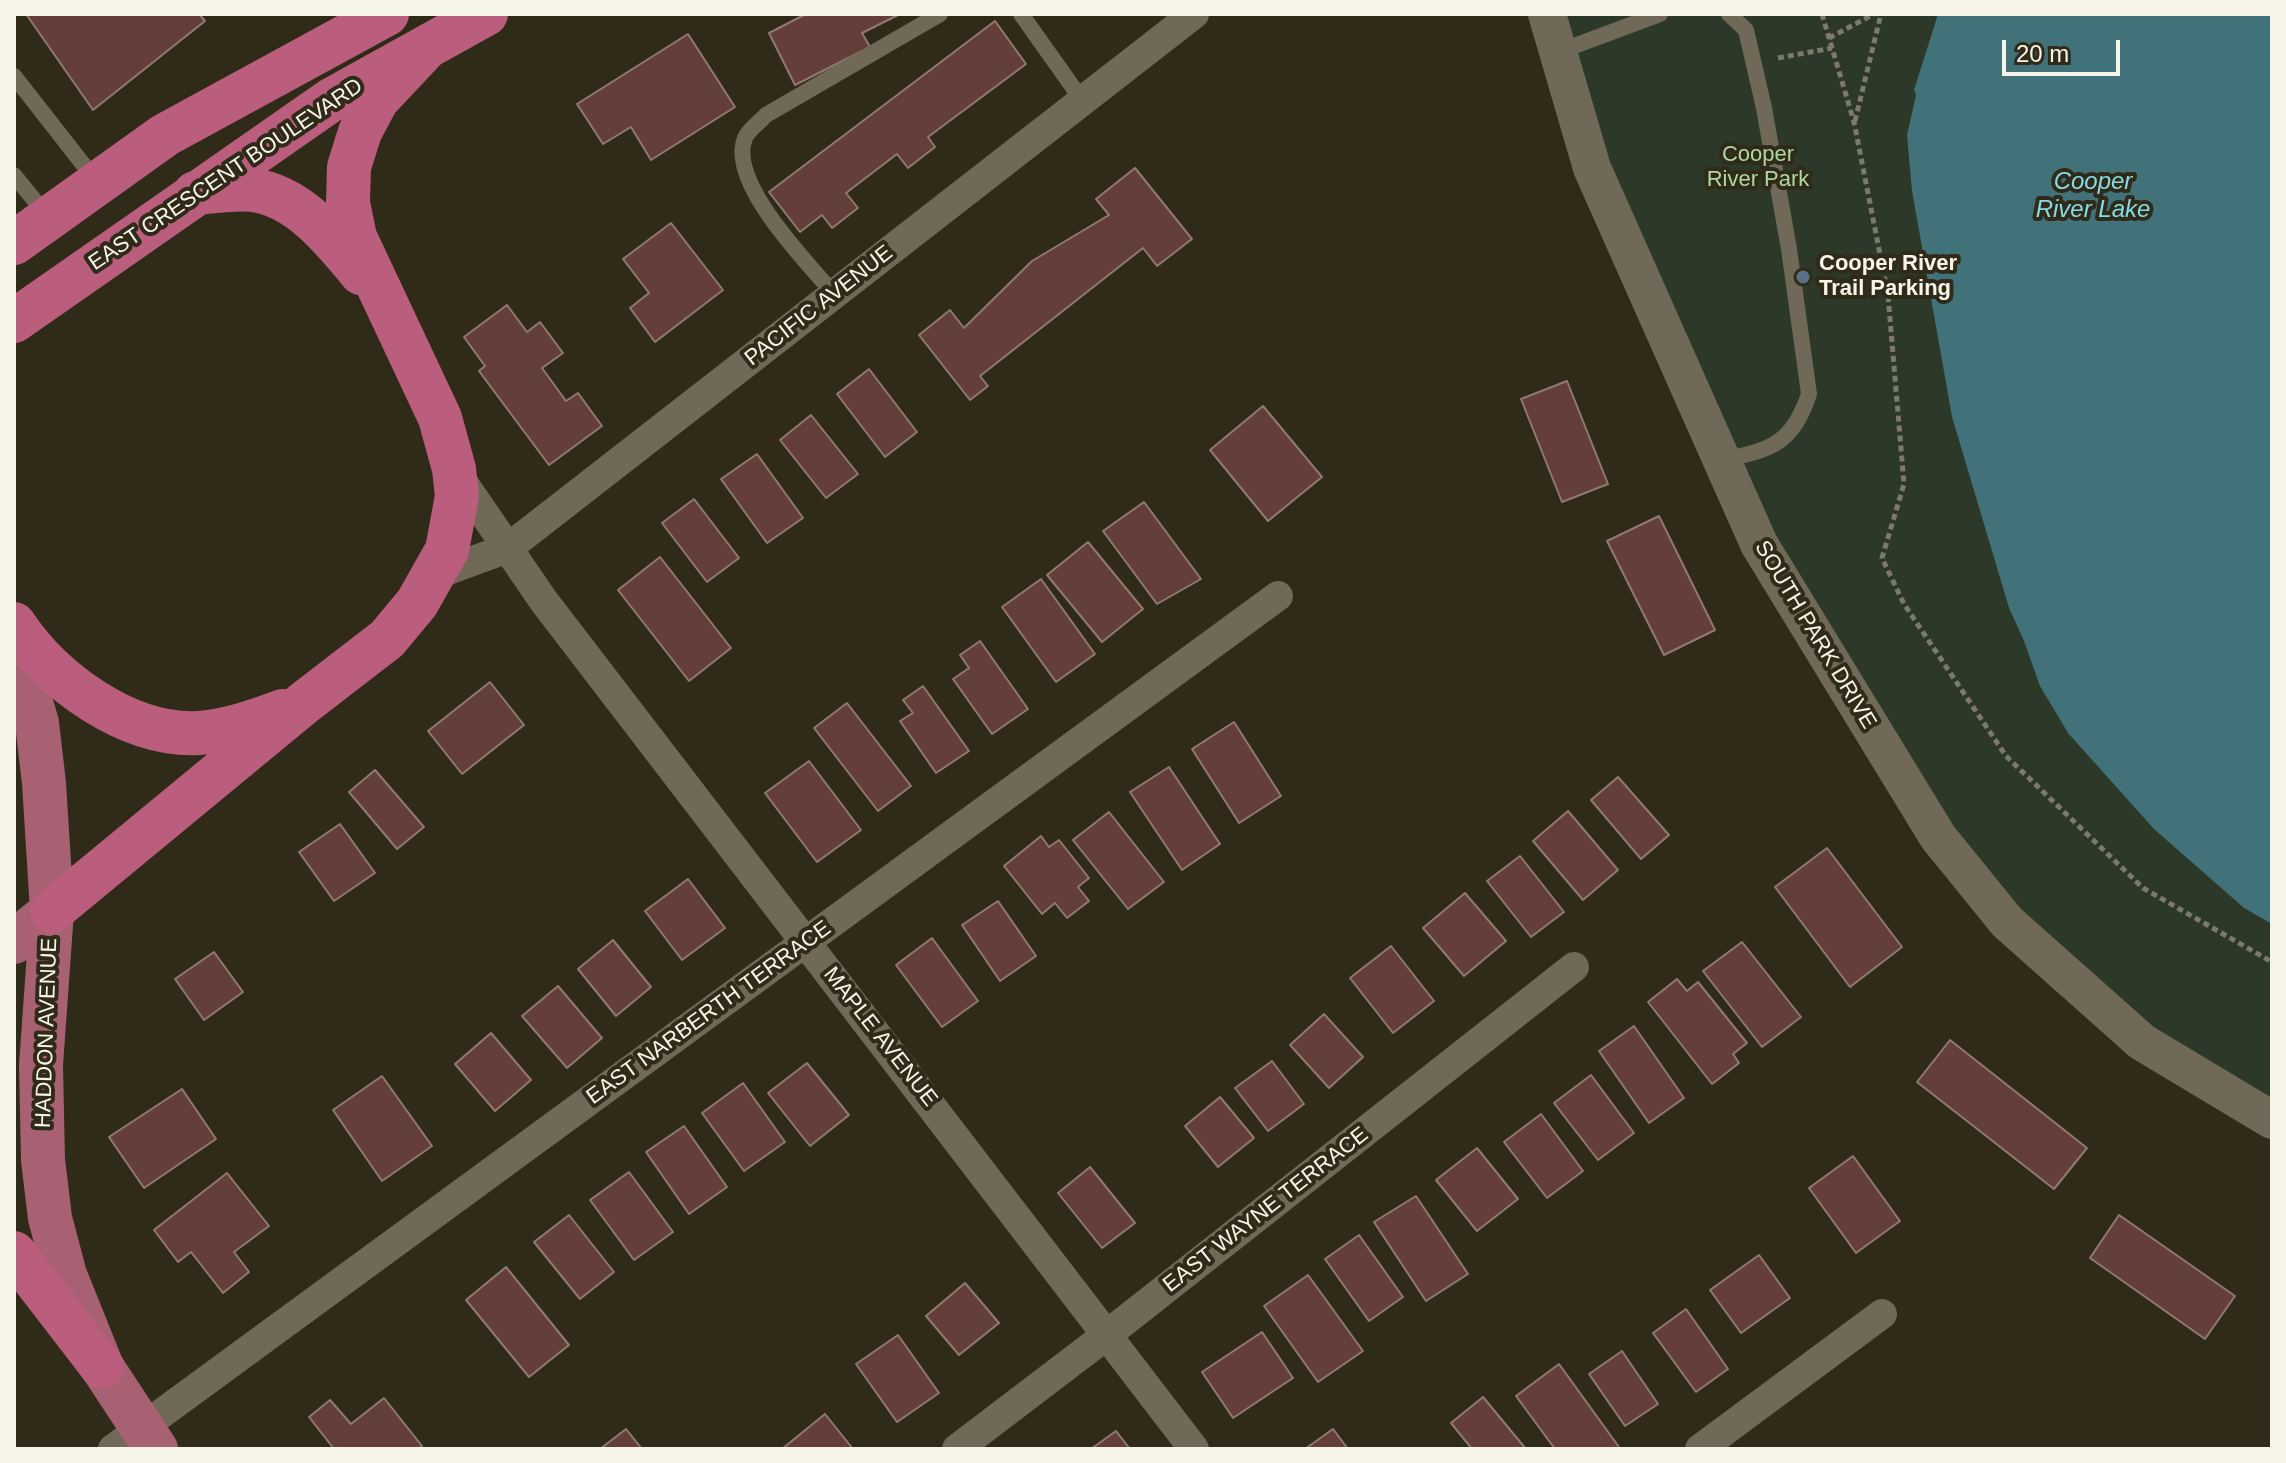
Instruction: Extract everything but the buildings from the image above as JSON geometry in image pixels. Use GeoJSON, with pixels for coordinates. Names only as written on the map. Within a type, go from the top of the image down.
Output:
{"type":"FeatureCollection","features":[{"type":"Feature","properties":{"kind":"highway"},"geometry":{"type":"LineString","coordinates":[[14,243],[165,135],[387,14]]}},
{"type":"Feature","properties":{"kind":"highway","name":"EAST CRESCENT BOULEVARD"},"geometry":{"type":"LineString","coordinates":[[14,321],[331,100],[486,14]]}},
{"type":"Feature","properties":{"kind":"highway"},"geometry":{"type":"LineString","coordinates":[[52,911],[304,703],[387,639],[409,615],[447,550],[457,496],[454,469],[440,418],[355,237],[348,203],[349,167],[360,132],[377,100],[425,49]]}},
{"type":"Feature","properties":{"kind":"highway"},"geometry":{"type":"LineString","coordinates":[[195,193],[252,190],[275,196],[332,238],[385,303]]}},
{"type":"Feature","properties":{"kind":"highway"},"geometry":{"type":"LineString","coordinates":[[14,624],[52,671],[92,700],[141,724],[172,732],[201,733],[243,725],[304,703]]}},
{"type":"Feature","properties":{"kind":"highway"},"geometry":{"type":"LineString","coordinates":[[14,1253],[102,1367]]}},
{"type":"Feature","properties":{"kind":"main road","name":"HADDON AVENUE"},"geometry":{"type":"LineString","coordinates":[[14,643],[37,723],[44,783],[52,911],[41,1065],[43,1160],[50,1218],[65,1275],[102,1367],[137,1442]]}},
{"type":"Feature","properties":{"kind":"main road"},"geometry":{"type":"LineString","coordinates":[[14,942],[52,911]]}},
{"type":"Feature","properties":{"kind":"street","name":"PACIFIC AVENUE"},"geometry":{"type":"LineString","coordinates":[[432,576],[508,548],[1194,14]]}},
{"type":"Feature","properties":{"kind":"street","name":"SOUTH PARK DRIVE"},"geometry":{"type":"LineString","coordinates":[[1547,14],[1592,168],[1759,544],[1938,837],[2007,922],[2142,1042],[2272,1120]]}},
{"type":"Feature","properties":{"kind":"street","name":"MAPLE AVENUE"},"geometry":{"type":"LineString","coordinates":[[454,469],[543,600],[1194,1449]]}},
{"type":"Feature","properties":{"kind":"street","name":"EAST NARBERTH TERRACE"},"geometry":{"type":"LineString","coordinates":[[137,1442],[806,942],[1278,596]]}},
{"type":"Feature","properties":{"kind":"street","name":"EAST WAYNE TERRACE"},"geometry":{"type":"LineString","coordinates":[[957,1449],[1574,967]]}},
{"type":"Feature","properties":{"kind":"street"},"geometry":{"type":"LineString","coordinates":[[1700,1449],[1882,1314]]}},
{"type":"Feature","properties":{"kind":"lane"},"geometry":{"type":"LineString","coordinates":[[834,294],[761,206],[743,167],[745,137],[766,115],[940,14]]}},
{"type":"Feature","properties":{"kind":"lane"},"geometry":{"type":"LineString","coordinates":[[1021,14],[1082,100]]}},
{"type":"Feature","properties":{"kind":"lane"},"geometry":{"type":"LineString","coordinates":[[1558,52],[1660,14]]}},
{"type":"Feature","properties":{"kind":"lane"},"geometry":{"type":"LineString","coordinates":[[1722,460],[1765,451],[1791,431],[1803,413],[1809,394],[1789,249],[1753,63],[1746,30],[1729,14]]}},
{"type":"Feature","properties":{"kind":"lane"},"geometry":{"type":"LineString","coordinates":[[14,76],[98,184]]}},
{"type":"Feature","properties":{"kind":"lane"},"geometry":{"type":"LineString","coordinates":[[14,175],[49,218]]}},
{"type":"Feature","properties":{"kind":"path"},"geometry":{"type":"LineString","coordinates":[[1822,14],[1854,122],[1888,295],[1904,484],[1882,558],[1904,604],[2006,756],[2143,888],[2272,962]]}},
{"type":"Feature","properties":{"kind":"path"},"geometry":{"type":"LineString","coordinates":[[1829,38],[1874,14]]}},
{"type":"Feature","properties":{"kind":"path"},"geometry":{"type":"LineString","coordinates":[[1854,122],[1881,14]]}},
{"type":"Feature","properties":{"kind":"path"},"geometry":{"type":"LineString","coordinates":[[1753,63],[1832,48]]}},
{"type":"Feature","properties":{"kind":"green space","name":"Cooper River Park"},"geometry":{"type":"Polygon","coordinates":[[[1568,14],[1938,14],[1914,90],[1916,95],[1907,135],[1912,191],[1952,417],[2009,608],[2024,641],[2155,829],[2244,908],[2272,924],[2272,1120],[2007,922],[1759,544],[1579,123],[1568,14]]]}},
{"type":"Feature","properties":{"kind":"water","name":"Cooper River Lake"},"geometry":{"type":"Polygon","coordinates":[[[1938,14],[2272,14],[2272,924],[2244,908],[2154,829],[2068,733],[2040,686],[2009,608],[1952,417],[1912,191],[1907,135],[1916,95],[1914,90],[1938,14]]]}},
{"type":"Feature","properties":{"kind":"place","name":"Cooper River Trail Parking"},"geometry":{"type":"Point","coordinates":[1803,277]}}]}
